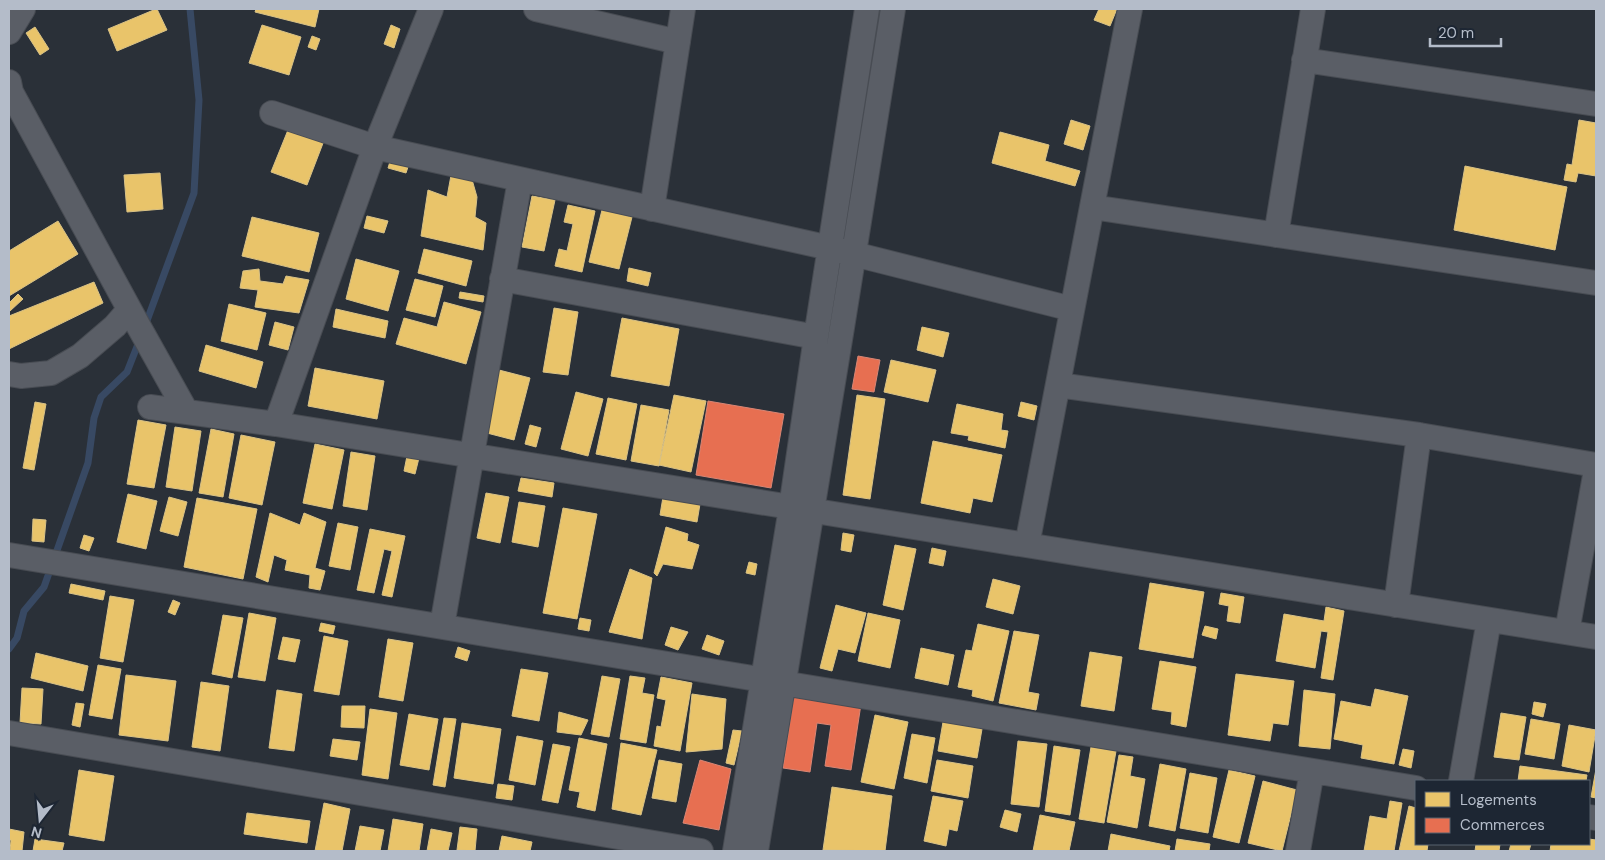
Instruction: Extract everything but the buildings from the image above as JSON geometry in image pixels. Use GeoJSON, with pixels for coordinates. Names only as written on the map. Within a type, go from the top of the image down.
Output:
{"type":"FeatureCollection","features":[{"type":"Feature","properties":{"kind":"street"},"geometry":{"type":"LineString","coordinates":[[9,32],[23,9]]}},
{"type":"Feature","properties":{"kind":"street"},"geometry":{"type":"LineString","coordinates":[[276,424],[375,147],[430,9]]}},
{"type":"Feature","properties":{"kind":"street"},"geometry":{"type":"LineString","coordinates":[[536,9],[678,42]]}},
{"type":"Feature","properties":{"kind":"street"},"geometry":{"type":"LineString","coordinates":[[652,209],[684,9]]}},
{"type":"Feature","properties":{"kind":"street"},"geometry":{"type":"LineString","coordinates":[[801,509],[816,337],[867,9]]}},
{"type":"Feature","properties":{"kind":"street"},"geometry":{"type":"LineString","coordinates":[[735,851],[773,681],[801,509],[855,254],[893,9]]}},
{"type":"Feature","properties":{"kind":"street"},"geometry":{"type":"LineString","coordinates":[[1027,546],[1130,9]]}},
{"type":"Feature","properties":{"kind":"street"},"geometry":{"type":"LineString","coordinates":[[1276,235],[1313,9]]}},
{"type":"Feature","properties":{"kind":"street"},"geometry":{"type":"LineString","coordinates":[[1304,60],[1596,104]]}},
{"type":"Feature","properties":{"kind":"street"},"geometry":{"type":"LineString","coordinates":[[9,82],[11,92],[186,411]]}},
{"type":"Feature","properties":{"kind":"street"},"geometry":{"type":"LineString","coordinates":[[272,113],[375,147],[830,248],[1072,309]]}},
{"type":"Feature","properties":{"kind":"street"},"geometry":{"type":"LineString","coordinates":[[442,626],[520,180]]}},
{"type":"Feature","properties":{"kind":"street"},"geometry":{"type":"LineString","coordinates":[[1092,207],[1596,283]]}},
{"type":"Feature","properties":{"kind":"street"},"geometry":{"type":"LineString","coordinates":[[502,279],[816,337]]}},
{"type":"Feature","properties":{"kind":"street"},"geometry":{"type":"LineString","coordinates":[[9,374],[21,376],[51,373],[80,356],[115,326],[134,318]]}},
{"type":"Feature","properties":{"kind":"street"},"geometry":{"type":"LineString","coordinates":[[1058,385],[1419,435],[1596,465]]}},
{"type":"Feature","properties":{"kind":"street"},"geometry":{"type":"LineString","coordinates":[[150,407],[276,424],[1596,637]]}},
{"type":"Feature","properties":{"kind":"street"},"geometry":{"type":"LineString","coordinates":[[1396,605],[1419,435]]}},
{"type":"Feature","properties":{"kind":"street"},"geometry":{"type":"LineString","coordinates":[[1567,632],[1596,470]]}},
{"type":"Feature","properties":{"kind":"street"},"geometry":{"type":"LineString","coordinates":[[19,557],[1415,788]]}},
{"type":"Feature","properties":{"kind":"street"},"geometry":{"type":"LineString","coordinates":[[1461,780],[1489,620]]}},
{"type":"Feature","properties":{"kind":"street"},"geometry":{"type":"LineString","coordinates":[[756,851],[773,681]]}},
{"type":"Feature","properties":{"kind":"street"},"geometry":{"type":"LineString","coordinates":[[13,734],[701,851]]}},
{"type":"Feature","properties":{"kind":"street"},"geometry":{"type":"LineString","coordinates":[[1298,851],[1312,771]]}},
{"type":"Feature","properties":{"kind":"waterway"},"geometry":{"type":"LineString","coordinates":[[145,326],[194,193],[199,100],[190,9]]}},
{"type":"Feature","properties":{"kind":"waterway"},"geometry":{"type":"LineString","coordinates":[[9,649],[17,638],[24,611],[44,587],[88,463],[94,418],[101,397],[127,372],[140,339]]}}]}
